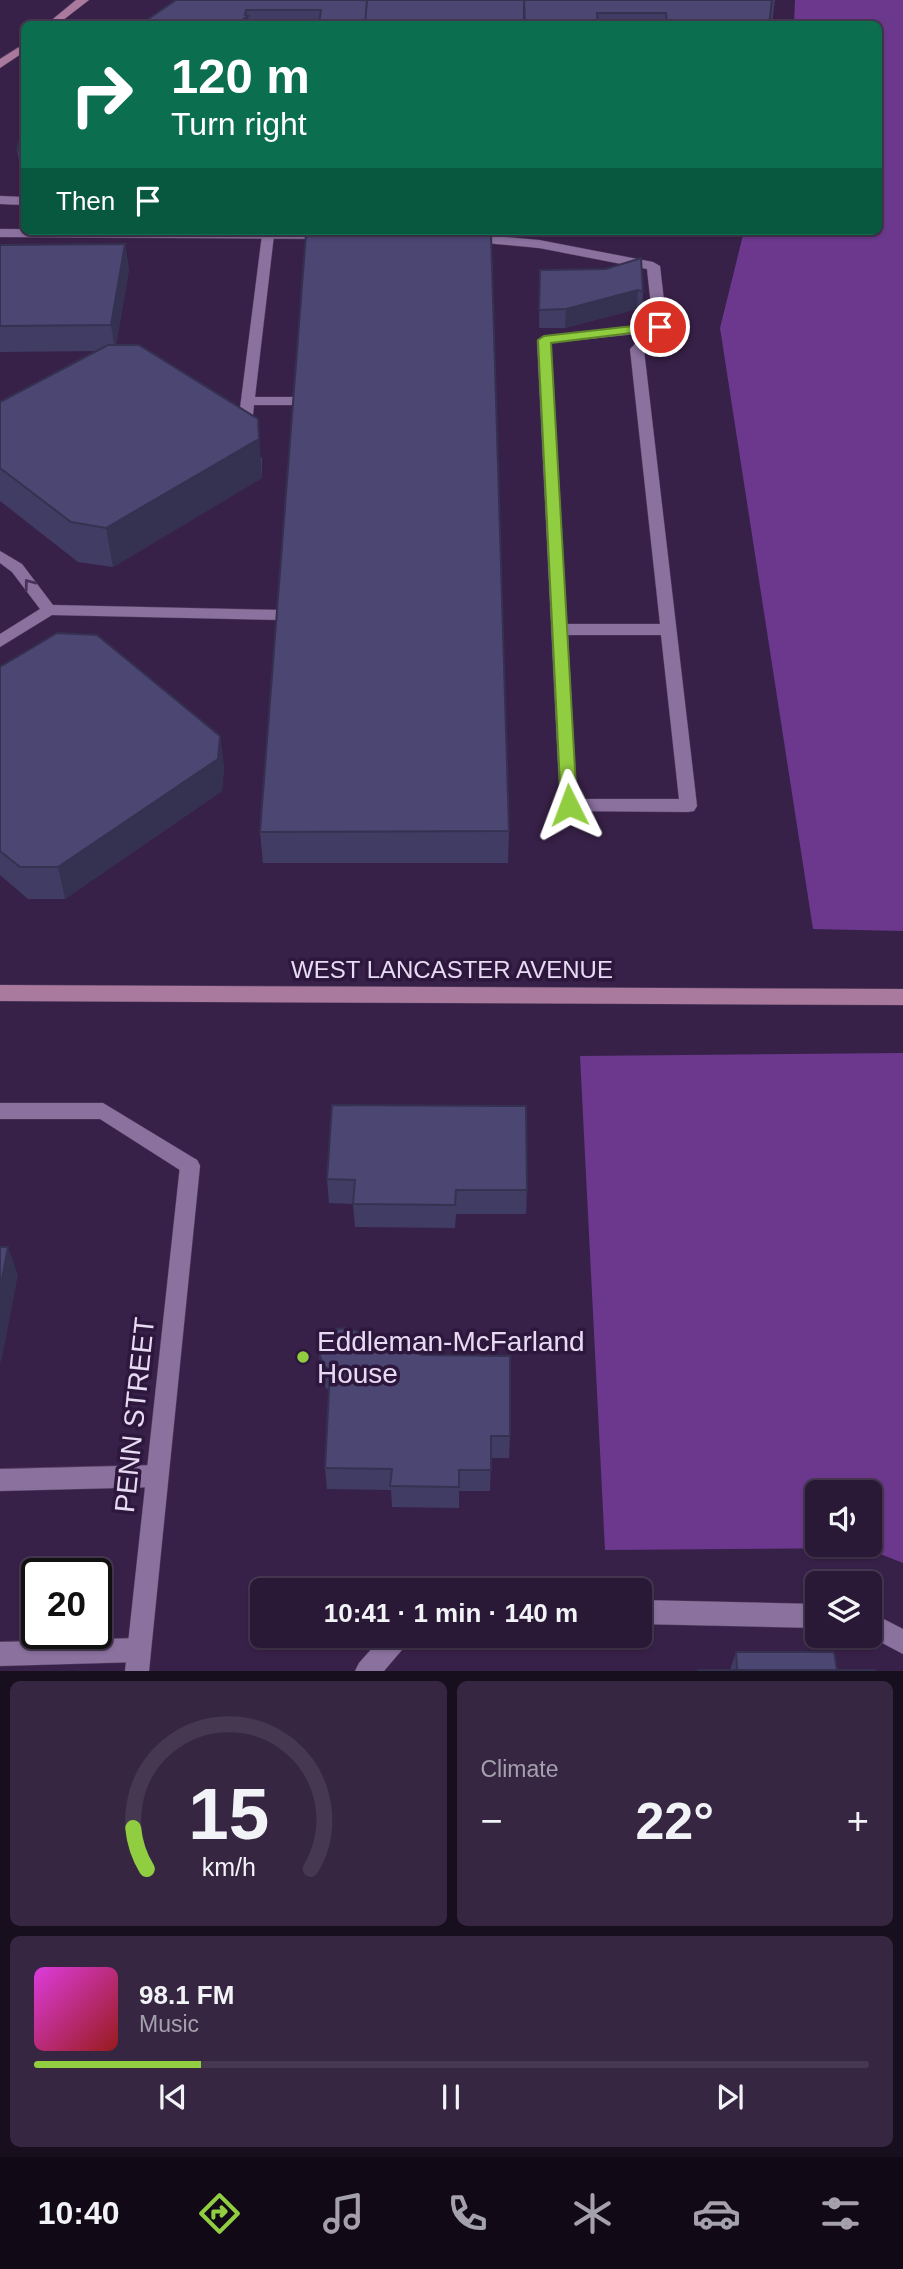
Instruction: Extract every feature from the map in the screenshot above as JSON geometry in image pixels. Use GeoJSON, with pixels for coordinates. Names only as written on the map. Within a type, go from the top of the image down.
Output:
{"type":"FeatureCollection","features":[{"type":"Feature","properties":{"kind":"main road"},"geometry":{"type":"LineString","coordinates":[[56,21],[83,0]]}},
{"type":"Feature","properties":{"kind":"main road"},"geometry":{"type":"LineString","coordinates":[[0,65],[21,49]]}},
{"type":"Feature","properties":{"kind":"main road","name":"WEST LANCASTER AVENUE"},"geometry":{"type":"LineString","coordinates":[[0,993],[903,997]]}},
{"type":"Feature","properties":{"kind":"street"},"geometry":{"type":"LineString","coordinates":[[0,200],[21,201]]}},
{"type":"Feature","properties":{"kind":"street"},"geometry":{"type":"LineString","coordinates":[[0,233],[21,233]]}},
{"type":"Feature","properties":{"kind":"street"},"geometry":{"type":"LineString","coordinates":[[245,424],[268,235],[344,235]]}},
{"type":"Feature","properties":{"kind":"street"},"geometry":{"type":"LineString","coordinates":[[457,238],[540,244],[653,266],[660,327]]}},
{"type":"Feature","properties":{"kind":"street"},"geometry":{"type":"LineString","coordinates":[[660,327],[637,349],[688,806],[569,805],[544,340],[660,327]]}},
{"type":"Feature","properties":{"kind":"street"},"geometry":{"type":"LineString","coordinates":[[248,401],[298,401]]}},
{"type":"Feature","properties":{"kind":"street"},"geometry":{"type":"LineString","coordinates":[[0,556],[17,568],[49,610]]}},
{"type":"Feature","properties":{"kind":"street"},"geometry":{"type":"LineString","coordinates":[[0,641],[49,610],[282,615]]}},
{"type":"Feature","properties":{"kind":"street"},"geometry":{"type":"LineString","coordinates":[[560,629],[669,630]]}},
{"type":"Feature","properties":{"kind":"street","name":"PENN STREET"},"geometry":{"type":"LineString","coordinates":[[0,1111],[103,1111],[190,1166],[138,1660]]}},
{"type":"Feature","properties":{"kind":"street"},"geometry":{"type":"LineString","coordinates":[[0,1480],[157,1476]]}},
{"type":"Feature","properties":{"kind":"street"},"geometry":{"type":"LineString","coordinates":[[652,1612],[805,1616]]}},
{"type":"Feature","properties":{"kind":"street"},"geometry":{"type":"LineString","coordinates":[[882,1631],[903,1642]]}},
{"type":"Feature","properties":{"kind":"street"},"geometry":{"type":"LineString","coordinates":[[367,1671],[388,1648]]}},
{"type":"Feature","properties":{"kind":"street"},"geometry":{"type":"LineString","coordinates":[[0,1654],[138,1660]]}},
{"type":"Feature","properties":{"kind":"shaded area"},"geometry":{"type":"Polygon","coordinates":[[[795,0],[903,0],[903,931],[813,929],[720,328],[743,235],[882,235],[882,21],[794,21],[795,0]]]}},
{"type":"Feature","properties":{"kind":"shaded area"},"geometry":{"type":"Polygon","coordinates":[[[903,1053],[903,1563],[882,1555],[882,1480],[805,1480],[805,1548],[605,1550],[580,1056],[903,1053]]]}},
{"type":"Feature","properties":{"kind":"building"},"geometry":{"type":"Polygon","coordinates":[[[176,0],[367,0],[365,21],[319,21],[321,10],[246,10],[245,15],[248,16],[240,21],[145,21],[176,0]]]}},
{"type":"Feature","properties":{"kind":"building"},"geometry":{"type":"Polygon","coordinates":[[[367,0],[524,0],[524,21],[365,21],[367,0]]]}},
{"type":"Feature","properties":{"kind":"building"},"geometry":{"type":"Polygon","coordinates":[[[524,0],[772,0],[769,21],[667,21],[666,13],[597,13],[598,21],[525,21],[524,0]]]}},
{"type":"Feature","properties":{"kind":"building"},"geometry":{"type":"Polygon","coordinates":[[[306,235],[491,235],[509,831],[260,832],[306,235]]]}},
{"type":"Feature","properties":{"kind":"building"},"geometry":{"type":"Polygon","coordinates":[[[125,244],[111,325],[0,326],[0,245],[125,244]]]}},
{"type":"Feature","properties":{"kind":"building"},"geometry":{"type":"Polygon","coordinates":[[[641,258],[643,292],[638,290],[566,309],[539,310],[540,270],[606,269],[641,258]]]}},
{"type":"Feature","properties":{"kind":"building"},"geometry":{"type":"Polygon","coordinates":[[[108,345],[139,345],[258,419],[259,439],[106,528],[71,522],[0,468],[0,402],[108,345]]]}},
{"type":"Feature","properties":{"kind":"building"},"geometry":{"type":"Polygon","coordinates":[[[57,633],[97,635],[220,736],[218,759],[58,867],[20,867],[0,851],[0,667],[57,633]]]}},
{"type":"Feature","properties":{"kind":"building"},"geometry":{"type":"Polygon","coordinates":[[[332,1105],[526,1106],[527,1190],[456,1190],[455,1205],[353,1204],[355,1180],[327,1179],[332,1105]]]}},
{"type":"Feature","properties":{"kind":"building"},"geometry":{"type":"Polygon","coordinates":[[[0,1247],[8,1247],[0,1289],[0,1247]]]}},
{"type":"Feature","properties":{"kind":"building"},"geometry":{"type":"Polygon","coordinates":[[[346,1328],[360,1332],[368,1342],[421,1342],[421,1355],[510,1356],[510,1436],[491,1436],[491,1470],[459,1470],[459,1487],[390,1486],[392,1469],[325,1468],[330,1370],[324,1366],[319,1354],[321,1342],[327,1335],[336,1329],[346,1328]]]}},
{"type":"Feature","properties":{"kind":"building"},"geometry":{"type":"Polygon","coordinates":[[[736,1652],[834,1652],[837,1670],[737,1670],[736,1652]]]}},
{"type":"Feature","properties":{"kind":"place","name":"Eddleman-McFarland House"},"geometry":{"type":"Point","coordinates":[303,1357]}},
{"type":"Feature","properties":{"kind":"route"},"geometry":{"type":"LineString","coordinates":[[569,805],[544,340],[660,327]]}}]}
